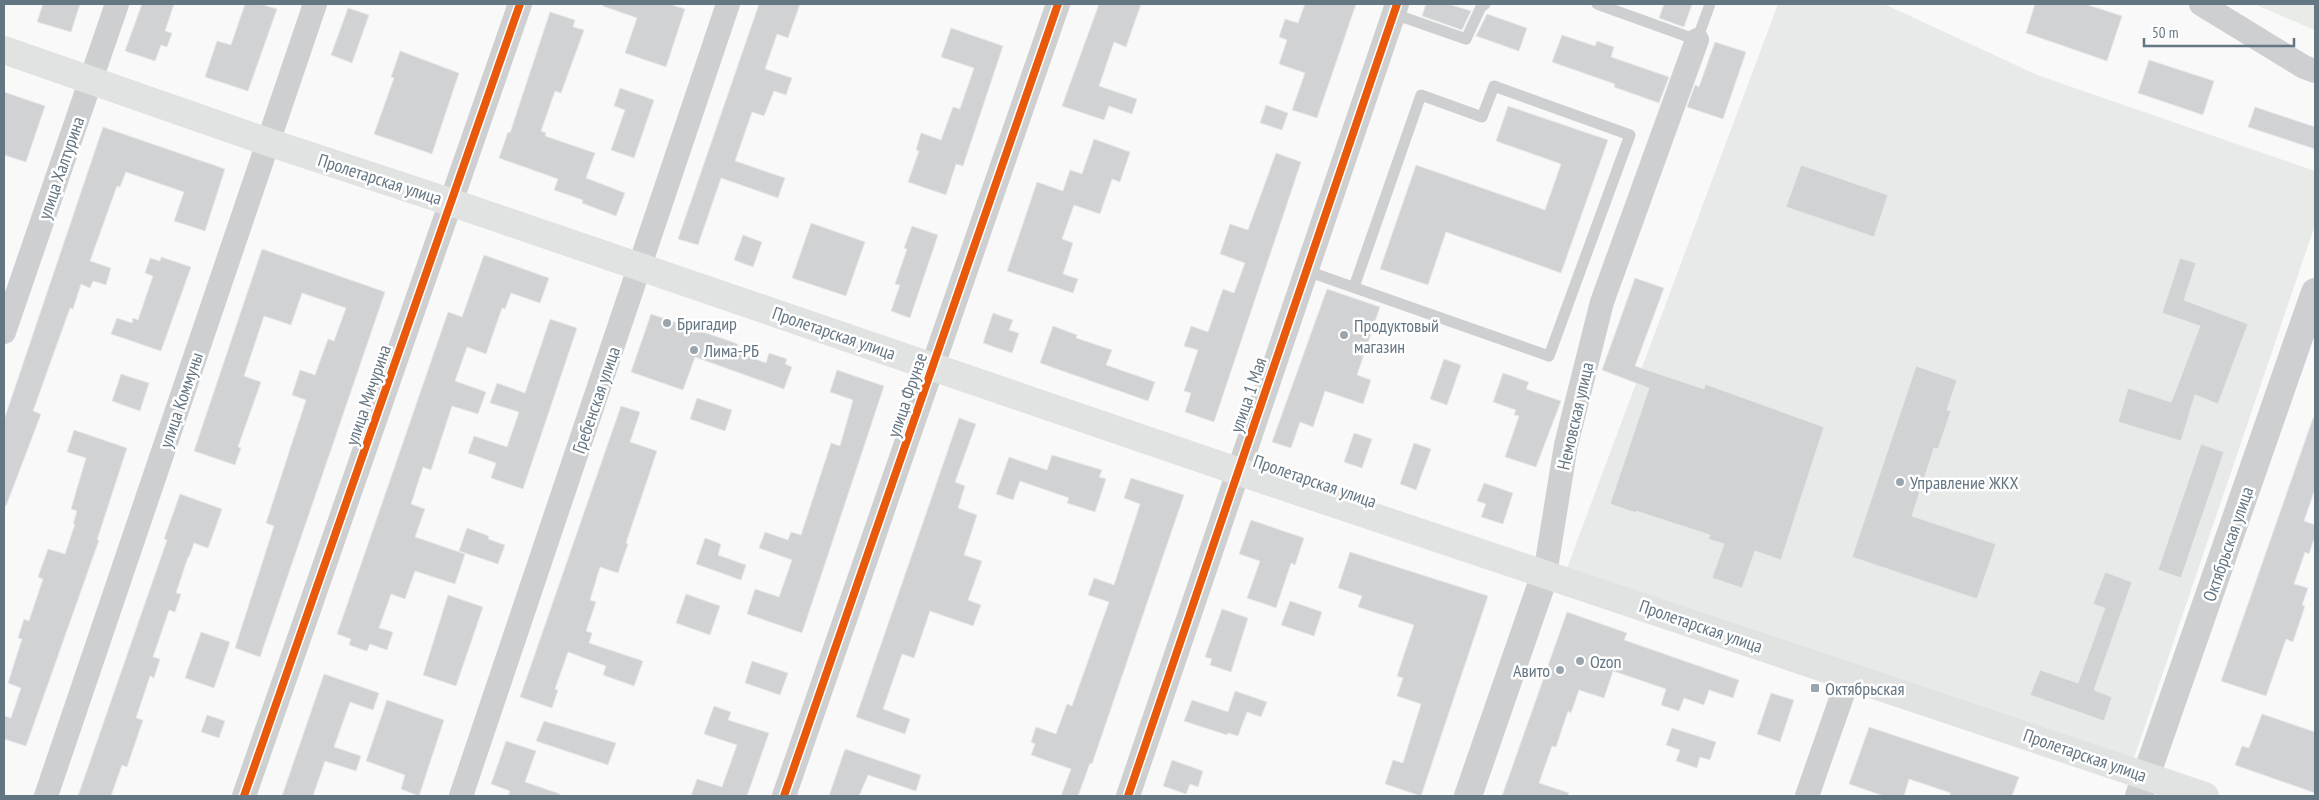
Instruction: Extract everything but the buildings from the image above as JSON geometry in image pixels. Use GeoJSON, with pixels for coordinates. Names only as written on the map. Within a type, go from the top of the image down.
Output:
{"type":"FeatureCollection","features":[{"type":"Feature","properties":{"kind":"main road","name":"Пролетарская улица"},"geometry":{"type":"LineString","coordinates":[[4,50],[268,142],[450,202],[1237,471],[1848,676],[2143,786],[2206,796]]}},
{"type":"Feature","properties":{"kind":"street","name":"улица Халтурина"},"geometry":{"type":"LineString","coordinates":[[4,332],[117,4]]}},
{"type":"Feature","properties":{"kind":"street","name":"улица Коммуны"},"geometry":{"type":"LineString","coordinates":[[46,796],[315,4]]}},
{"type":"Feature","properties":{"kind":"street","name":"улица Мичурина"},"geometry":{"type":"LineString","coordinates":[[244,796],[520,4]]}},
{"type":"Feature","properties":{"kind":"street","name":"Гребенская улица"},"geometry":{"type":"LineString","coordinates":[[461,796],[641,267],[728,4]]}},
{"type":"Feature","properties":{"kind":"street","name":"улица Фрунзе"},"geometry":{"type":"LineString","coordinates":[[784,796],[1058,4]]}},
{"type":"Feature","properties":{"kind":"street"},"geometry":{"type":"LineString","coordinates":[[2201,4],[2304,67],[2315,71]]}},
{"type":"Feature","properties":{"kind":"street","name":"улица 1 Мая"},"geometry":{"type":"LineString","coordinates":[[1128,796],[1237,471],[1396,9]]}},
{"type":"Feature","properties":{"kind":"street","name":"Немовская улица"},"geometry":{"type":"LineString","coordinates":[[1468,796],[1545,574],[1566,445],[1602,302],[1697,40]]}},
{"type":"Feature","properties":{"kind":"street","name":"Октябрьская улица"},"geometry":{"type":"LineString","coordinates":[[2143,786],[2315,292]]}},
{"type":"Feature","properties":{"kind":"street"},"geometry":{"type":"LineString","coordinates":[[1808,796],[1848,676]]}},
{"type":"Feature","properties":{"kind":"lane"},"geometry":{"type":"LineString","coordinates":[[1396,9],[1466,39],[1481,7],[1485,4]]}},
{"type":"Feature","properties":{"kind":"lane"},"geometry":{"type":"LineString","coordinates":[[1597,4],[1697,40],[1710,4]]}},
{"type":"Feature","properties":{"kind":"lane"},"geometry":{"type":"LineString","coordinates":[[1307,271],[1549,356],[1630,135],[1494,86],[1482,117],[1421,96],[1354,287]]}},
{"type":"Feature","properties":{"kind":"shaded area"},"geometry":{"type":"Polygon","coordinates":[[[1778,4],[1884,4],[2037,75],[2315,171],[2315,225],[2134,758],[1567,568],[1778,4]]]}},
{"type":"Feature","properties":{"kind":"shaded area"},"geometry":{"type":"Polygon","coordinates":[[[2254,4],[2315,4],[2315,30],[2254,4]]]}},
{"type":"Feature","properties":{"kind":"cycle path"},"geometry":{"type":"LineString","coordinates":[[244,796],[520,4]]}},
{"type":"Feature","properties":{"kind":"cycle path"},"geometry":{"type":"LineString","coordinates":[[784,796],[1058,4]]}},
{"type":"Feature","properties":{"kind":"cycle path"},"geometry":{"type":"LineString","coordinates":[[1128,796],[1397,4]]}},
{"type":"Feature","properties":{"kind":"place","name":"Бригадир"},"geometry":{"type":"Point","coordinates":[667,323]}},
{"type":"Feature","properties":{"kind":"place","name":"Продуктовый магазин"},"geometry":{"type":"Point","coordinates":[1344,335]}},
{"type":"Feature","properties":{"kind":"place","name":"Лима-РБ"},"geometry":{"type":"Point","coordinates":[694,350]}},
{"type":"Feature","properties":{"kind":"place","name":"Управление ЖКХ"},"geometry":{"type":"Point","coordinates":[1900,482]}},
{"type":"Feature","properties":{"kind":"place","name":"Ozon"},"geometry":{"type":"Point","coordinates":[1580,661]}},
{"type":"Feature","properties":{"kind":"place","name":"Авито"},"geometry":{"type":"Point","coordinates":[1560,670]}},
{"type":"Feature","properties":{"kind":"place","name":"Октябрьская"},"geometry":{"type":"Point","coordinates":[1815,688]}}]}
